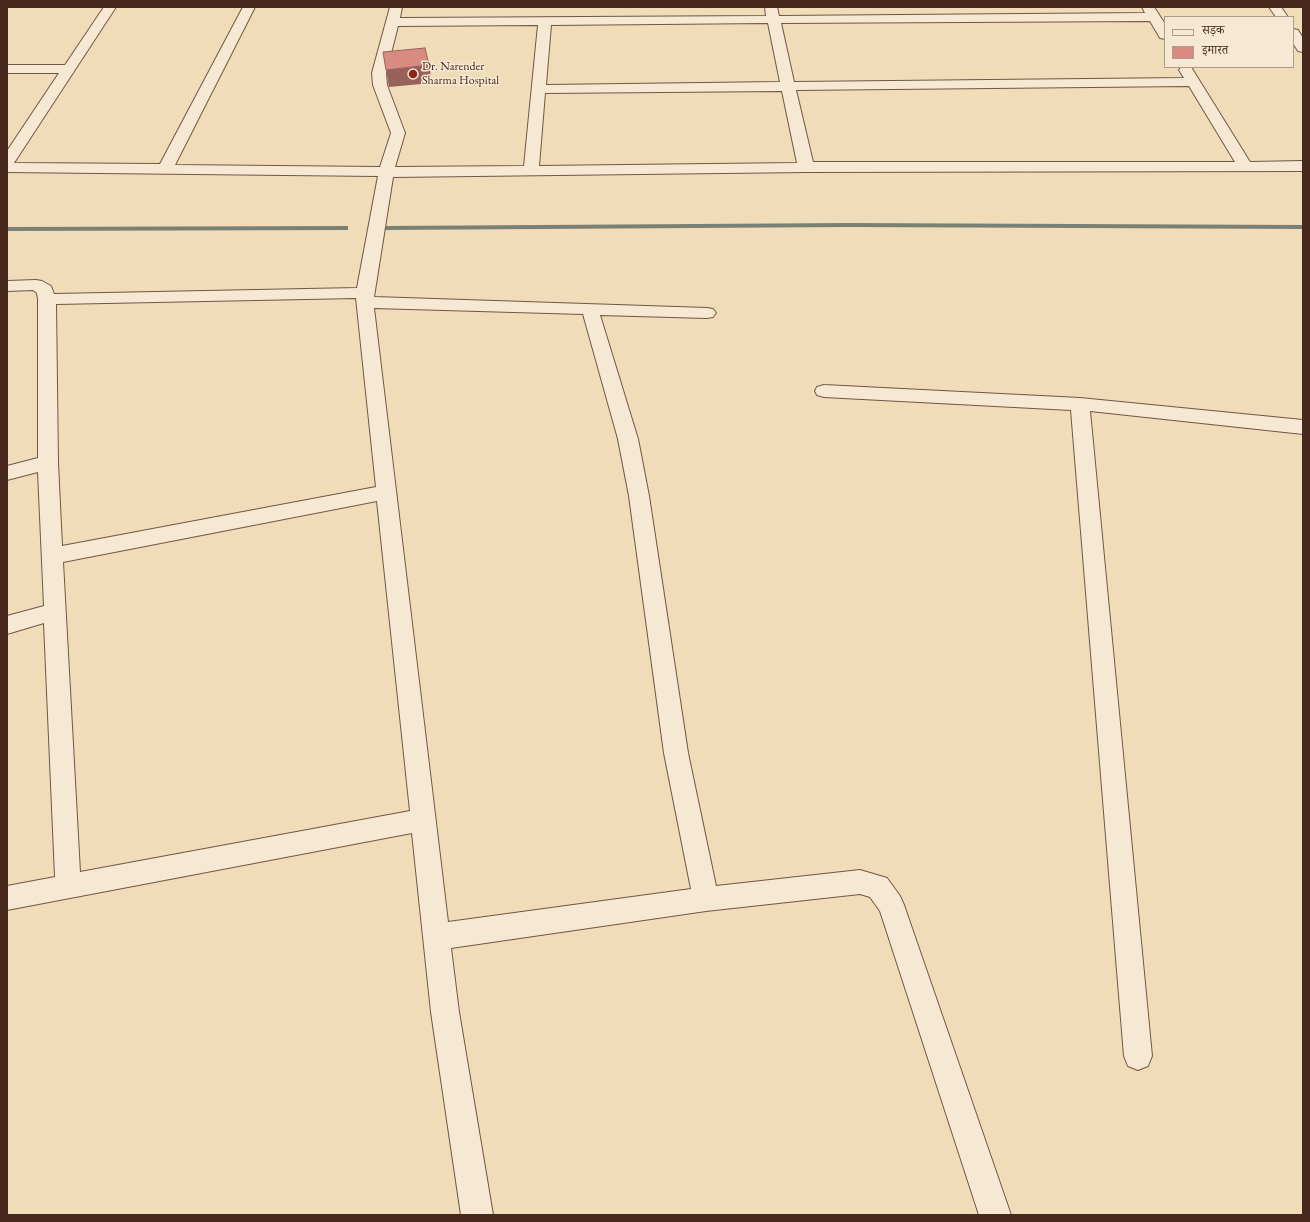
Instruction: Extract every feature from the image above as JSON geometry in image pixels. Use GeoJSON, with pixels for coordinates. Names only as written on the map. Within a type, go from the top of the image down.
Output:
{"type":"FeatureCollection","features":[{"type":"Feature","properties":{"kind":"street"},"geometry":{"type":"LineString","coordinates":[[7,162],[110,7]]}},
{"type":"Feature","properties":{"kind":"street"},"geometry":{"type":"LineString","coordinates":[[165,169],[250,7]]}},
{"type":"Feature","properties":{"kind":"street"},"geometry":{"type":"LineString","coordinates":[[1275,7],[1281,16]]}},
{"type":"Feature","properties":{"kind":"street"},"geometry":{"type":"LineString","coordinates":[[477,1215],[444,1012],[365,298],[386,172],[396,144],[398,133],[380,85],[379,74],[395,14],[545,21],[772,13],[1151,12],[1164,33]]}},
{"type":"Feature","properties":{"kind":"street"},"geometry":{"type":"LineString","coordinates":[[772,13],[806,167]]}},
{"type":"Feature","properties":{"kind":"street"},"geometry":{"type":"LineString","coordinates":[[531,171],[545,21]]}},
{"type":"Feature","properties":{"kind":"street"},"geometry":{"type":"LineString","coordinates":[[1294,34],[1303,48]]}},
{"type":"Feature","properties":{"kind":"street"},"geometry":{"type":"LineString","coordinates":[[1185,68],[1245,165]]}},
{"type":"Feature","properties":{"kind":"street"},"geometry":{"type":"LineString","coordinates":[[7,69],[69,69]]}},
{"type":"Feature","properties":{"kind":"street"},"geometry":{"type":"LineString","coordinates":[[539,89],[1194,82]]}},
{"type":"Feature","properties":{"kind":"street"},"geometry":{"type":"LineString","coordinates":[[7,167],[386,172],[806,167],[1303,166]]}},
{"type":"Feature","properties":{"kind":"street"},"geometry":{"type":"LineString","coordinates":[[7,286],[36,285],[45,290],[47,299],[48,463],[68,886]]}},
{"type":"Feature","properties":{"kind":"street"},"geometry":{"type":"LineString","coordinates":[[47,299],[365,298],[707,313]]}},
{"type":"Feature","properties":{"kind":"street"},"geometry":{"type":"LineString","coordinates":[[590,309],[628,440],[639,496],[676,753],[706,899]]}},
{"type":"Feature","properties":{"kind":"street"},"geometry":{"type":"LineString","coordinates":[[824,391],[1080,404],[1303,427]]}},
{"type":"Feature","properties":{"kind":"street"},"geometry":{"type":"LineString","coordinates":[[1080,404],[1138,1056]]}},
{"type":"Feature","properties":{"kind":"street"},"geometry":{"type":"LineString","coordinates":[[7,473],[48,463]]}},
{"type":"Feature","properties":{"kind":"street"},"geometry":{"type":"LineString","coordinates":[[52,556],[386,492]]}},
{"type":"Feature","properties":{"kind":"street"},"geometry":{"type":"LineString","coordinates":[[7,625],[55,611]]}},
{"type":"Feature","properties":{"kind":"street"},"geometry":{"type":"LineString","coordinates":[[7,898],[423,820]]}},
{"type":"Feature","properties":{"kind":"street"},"geometry":{"type":"LineString","coordinates":[[436,937],[706,899],[860,882],[878,887],[891,905],[995,1215]]}},
{"type":"Feature","properties":{"kind":"building"},"geometry":{"type":"Polygon","coordinates":[[[425,48],[429,65],[386,70],[383,52],[425,48]]]}},
{"type":"Feature","properties":{"kind":"waterway"},"geometry":{"type":"LineString","coordinates":[[385,228],[850,225],[1303,227]]}},
{"type":"Feature","properties":{"kind":"waterway"},"geometry":{"type":"LineString","coordinates":[[7,229],[345,228]]}},
{"type":"Feature","properties":{"kind":"place","name":"Dr. Narender Sharma Hospital"},"geometry":{"type":"Point","coordinates":[413,74]}}]}
